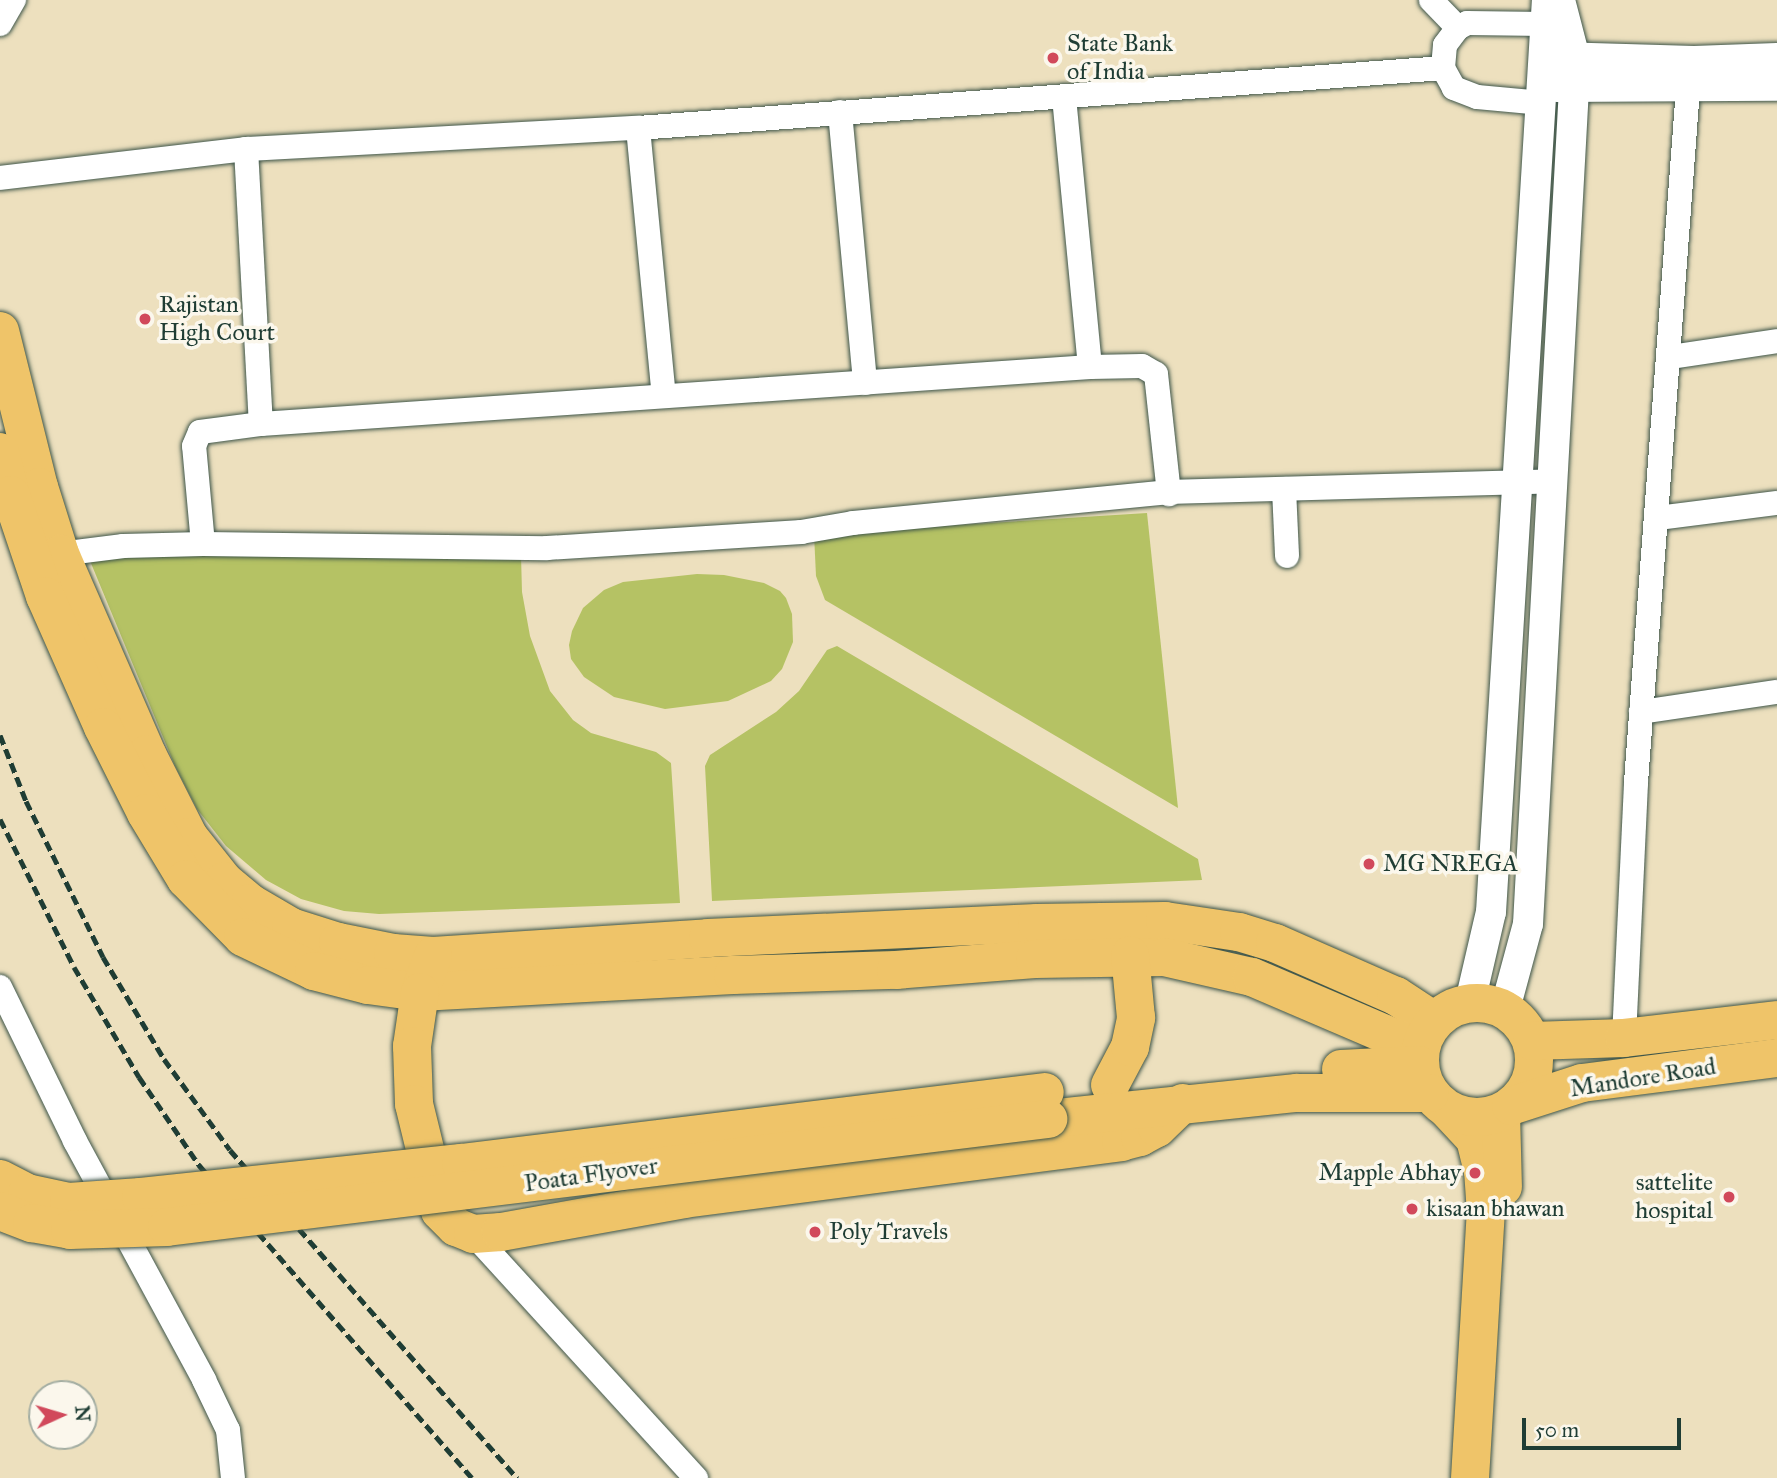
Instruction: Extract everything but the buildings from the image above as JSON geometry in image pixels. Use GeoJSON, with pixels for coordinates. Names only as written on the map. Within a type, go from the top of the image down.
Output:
{"type":"FeatureCollection","features":[{"type":"Feature","properties":{"kind":"main road"},"geometry":{"type":"LineString","coordinates":[[0,331],[39,487],[60,554],[146,754],[189,837],[224,881],[250,903],[291,927],[349,944],[393,953],[433,956],[731,937],[1037,922],[1165,921],[1240,932],[1275,943],[1321,960],[1396,996],[1430,1067],[1475,1139],[1483,1170],[1486,1209],[1471,1478]]}},
{"type":"Feature","properties":{"kind":"main road"},"geometry":{"type":"LineString","coordinates":[[0,452],[11,495],[45,596],[103,727],[146,813],[186,879],[218,915],[243,937],[265,950],[314,971],[368,985],[420,992],[733,975],[896,970],[1130,955],[1196,962],[1252,977],[1430,1067],[1474,1117],[1506,1109],[1524,1093],[1532,1077],[1535,1059],[1532,1041],[1517,1018],[1487,1006],[1457,1005],[1430,1067]]}},
{"type":"Feature","properties":{"kind":"main road"},"geometry":{"type":"LineString","coordinates":[[731,937],[733,975]]}},
{"type":"Feature","properties":{"kind":"main road"},"geometry":{"type":"LineString","coordinates":[[1110,1085],[1130,1047],[1136,1018],[1130,955]]}},
{"type":"Feature","properties":{"kind":"main road"},"geometry":{"type":"LineString","coordinates":[[433,956],[420,992],[412,1046],[411,1072],[420,1136],[440,1210],[456,1227],[473,1234],[501,1232],[684,1199],[1121,1142],[1140,1138],[1157,1128],[1183,1103]]}},
{"type":"Feature","properties":{"kind":"main road","name":"Mandore Road"},"geometry":{"type":"LineString","coordinates":[[1532,1041],[1624,1038],[1777,1020]]}},
{"type":"Feature","properties":{"kind":"main road","name":"Mandore Road"},"geometry":{"type":"LineString","coordinates":[[1506,1109],[1583,1083],[1777,1058]]}},
{"type":"Feature","properties":{"kind":"main road","name":"Poata Flyover"},"geometry":{"type":"LineString","coordinates":[[0,1211],[32,1223],[70,1230],[167,1227],[1046,1106],[1110,1085],[1430,1067]]}},
{"type":"Feature","properties":{"kind":"main road","name":"Poata Flyover"},"geometry":{"type":"LineString","coordinates":[[0,1179],[27,1193],[69,1202],[141,1198],[461,1163],[1046,1106],[1183,1103],[1297,1093],[1430,1067]]}},
{"type":"Feature","properties":{"kind":"main road"},"geometry":{"type":"LineString","coordinates":[[1492,1478],[1506,1109]]}},
{"type":"Feature","properties":{"kind":"street"},"geometry":{"type":"LineString","coordinates":[[0,24],[14,0]]}},
{"type":"Feature","properties":{"kind":"street"},"geometry":{"type":"LineString","coordinates":[[1431,0],[1458,28]]}},
{"type":"Feature","properties":{"kind":"street"},"geometry":{"type":"LineString","coordinates":[[1551,8],[1458,28],[1445,45],[1443,68],[1454,88],[1477,97],[1542,94],[1574,88],[1777,86]]}},
{"type":"Feature","properties":{"kind":"street"},"geometry":{"type":"LineString","coordinates":[[1487,1006],[1543,56],[1551,8]]}},
{"type":"Feature","properties":{"kind":"street"},"geometry":{"type":"LineString","coordinates":[[1487,1006],[1528,924],[1575,58],[1551,8]]}},
{"type":"Feature","properties":{"kind":"street"},"geometry":{"type":"LineString","coordinates":[[1543,56],[1694,61],[1777,58]]}},
{"type":"Feature","properties":{"kind":"street"},"geometry":{"type":"LineString","coordinates":[[0,178],[246,149],[638,128],[1443,68]]}},
{"type":"Feature","properties":{"kind":"street"},"geometry":{"type":"LineString","coordinates":[[1624,1038],[1641,712],[1658,518],[1688,88]]}},
{"type":"Feature","properties":{"kind":"street"},"geometry":{"type":"LineString","coordinates":[[1064,97],[1090,367]]}},
{"type":"Feature","properties":{"kind":"street"},"geometry":{"type":"LineString","coordinates":[[840,112],[865,383]]}},
{"type":"Feature","properties":{"kind":"street"},"geometry":{"type":"LineString","coordinates":[[638,128],[664,396]]}},
{"type":"Feature","properties":{"kind":"street"},"geometry":{"type":"LineString","coordinates":[[246,149],[261,424]]}},
{"type":"Feature","properties":{"kind":"street"},"geometry":{"type":"LineString","coordinates":[[1670,357],[1777,341]]}},
{"type":"Feature","properties":{"kind":"street"},"geometry":{"type":"LineString","coordinates":[[203,544],[195,438],[200,432],[261,424],[1090,367],[1142,366],[1156,374],[1169,494]]}},
{"type":"Feature","properties":{"kind":"street"},"geometry":{"type":"LineString","coordinates":[[60,554],[124,546],[203,544],[547,548],[802,532],[853,523],[1169,494],[1553,481]]}},
{"type":"Feature","properties":{"kind":"street"},"geometry":{"type":"LineString","coordinates":[[1284,489],[1287,556]]}},
{"type":"Feature","properties":{"kind":"street"},"geometry":{"type":"LineString","coordinates":[[1658,518],[1777,503]]}},
{"type":"Feature","properties":{"kind":"street"},"geometry":{"type":"LineString","coordinates":[[1641,712],[1777,692]]}},
{"type":"Feature","properties":{"kind":"street"},"geometry":{"type":"LineString","coordinates":[[0,987],[81,1153],[204,1380],[228,1430],[233,1478]]}},
{"type":"Feature","properties":{"kind":"street"},"geometry":{"type":"LineString","coordinates":[[473,1234],[696,1478]]}},
{"type":"Feature","properties":{"kind":"green space"},"geometry":{"type":"Polygon","coordinates":[[[1147,513],[1178,808],[825,600],[816,576],[814,534],[1147,513]]]}},
{"type":"Feature","properties":{"kind":"green space"},"geometry":{"type":"Polygon","coordinates":[[[521,555],[522,592],[530,636],[550,691],[573,720],[591,733],[656,752],[671,763],[680,903],[379,914],[344,911],[301,899],[266,880],[226,846],[197,809],[175,766],[88,556],[521,555]]]}},
{"type":"Feature","properties":{"kind":"green space"},"geometry":{"type":"Polygon","coordinates":[[[697,574],[724,575],[764,583],[780,591],[786,598],[792,614],[793,642],[782,669],[771,681],[728,701],[665,709],[614,697],[584,677],[571,659],[569,645],[572,631],[583,608],[604,590],[623,582],[697,574]]]}},
{"type":"Feature","properties":{"kind":"green space"},"geometry":{"type":"Polygon","coordinates":[[[837,646],[1198,859],[1202,880],[712,901],[705,766],[710,755],[776,712],[799,691],[827,650],[837,646]]]}},
{"type":"Feature","properties":{"kind":"railway"},"geometry":{"type":"LineString","coordinates":[[0,735],[26,801],[103,957],[164,1059],[230,1150],[517,1478]]}},
{"type":"Feature","properties":{"kind":"railway"},"geometry":{"type":"LineString","coordinates":[[0,819],[74,967],[139,1077],[199,1165],[472,1478]]}},
{"type":"Feature","properties":{"kind":"place","name":"State Bank of India"},"geometry":{"type":"Point","coordinates":[1053,58]}},
{"type":"Feature","properties":{"kind":"place","name":"Rajistan High Court"},"geometry":{"type":"Point","coordinates":[145,319]}},
{"type":"Feature","properties":{"kind":"place","name":"MG NREGA"},"geometry":{"type":"Point","coordinates":[1369,864]}},
{"type":"Feature","properties":{"kind":"place","name":"Mapple Abhay"},"geometry":{"type":"Point","coordinates":[1475,1173]}},
{"type":"Feature","properties":{"kind":"place","name":"sattelite hospital"},"geometry":{"type":"Point","coordinates":[1729,1197]}},
{"type":"Feature","properties":{"kind":"place","name":"kisaan bhawan"},"geometry":{"type":"Point","coordinates":[1412,1209]}},
{"type":"Feature","properties":{"kind":"place","name":"Poly Travels"},"geometry":{"type":"Point","coordinates":[815,1232]}}]}
